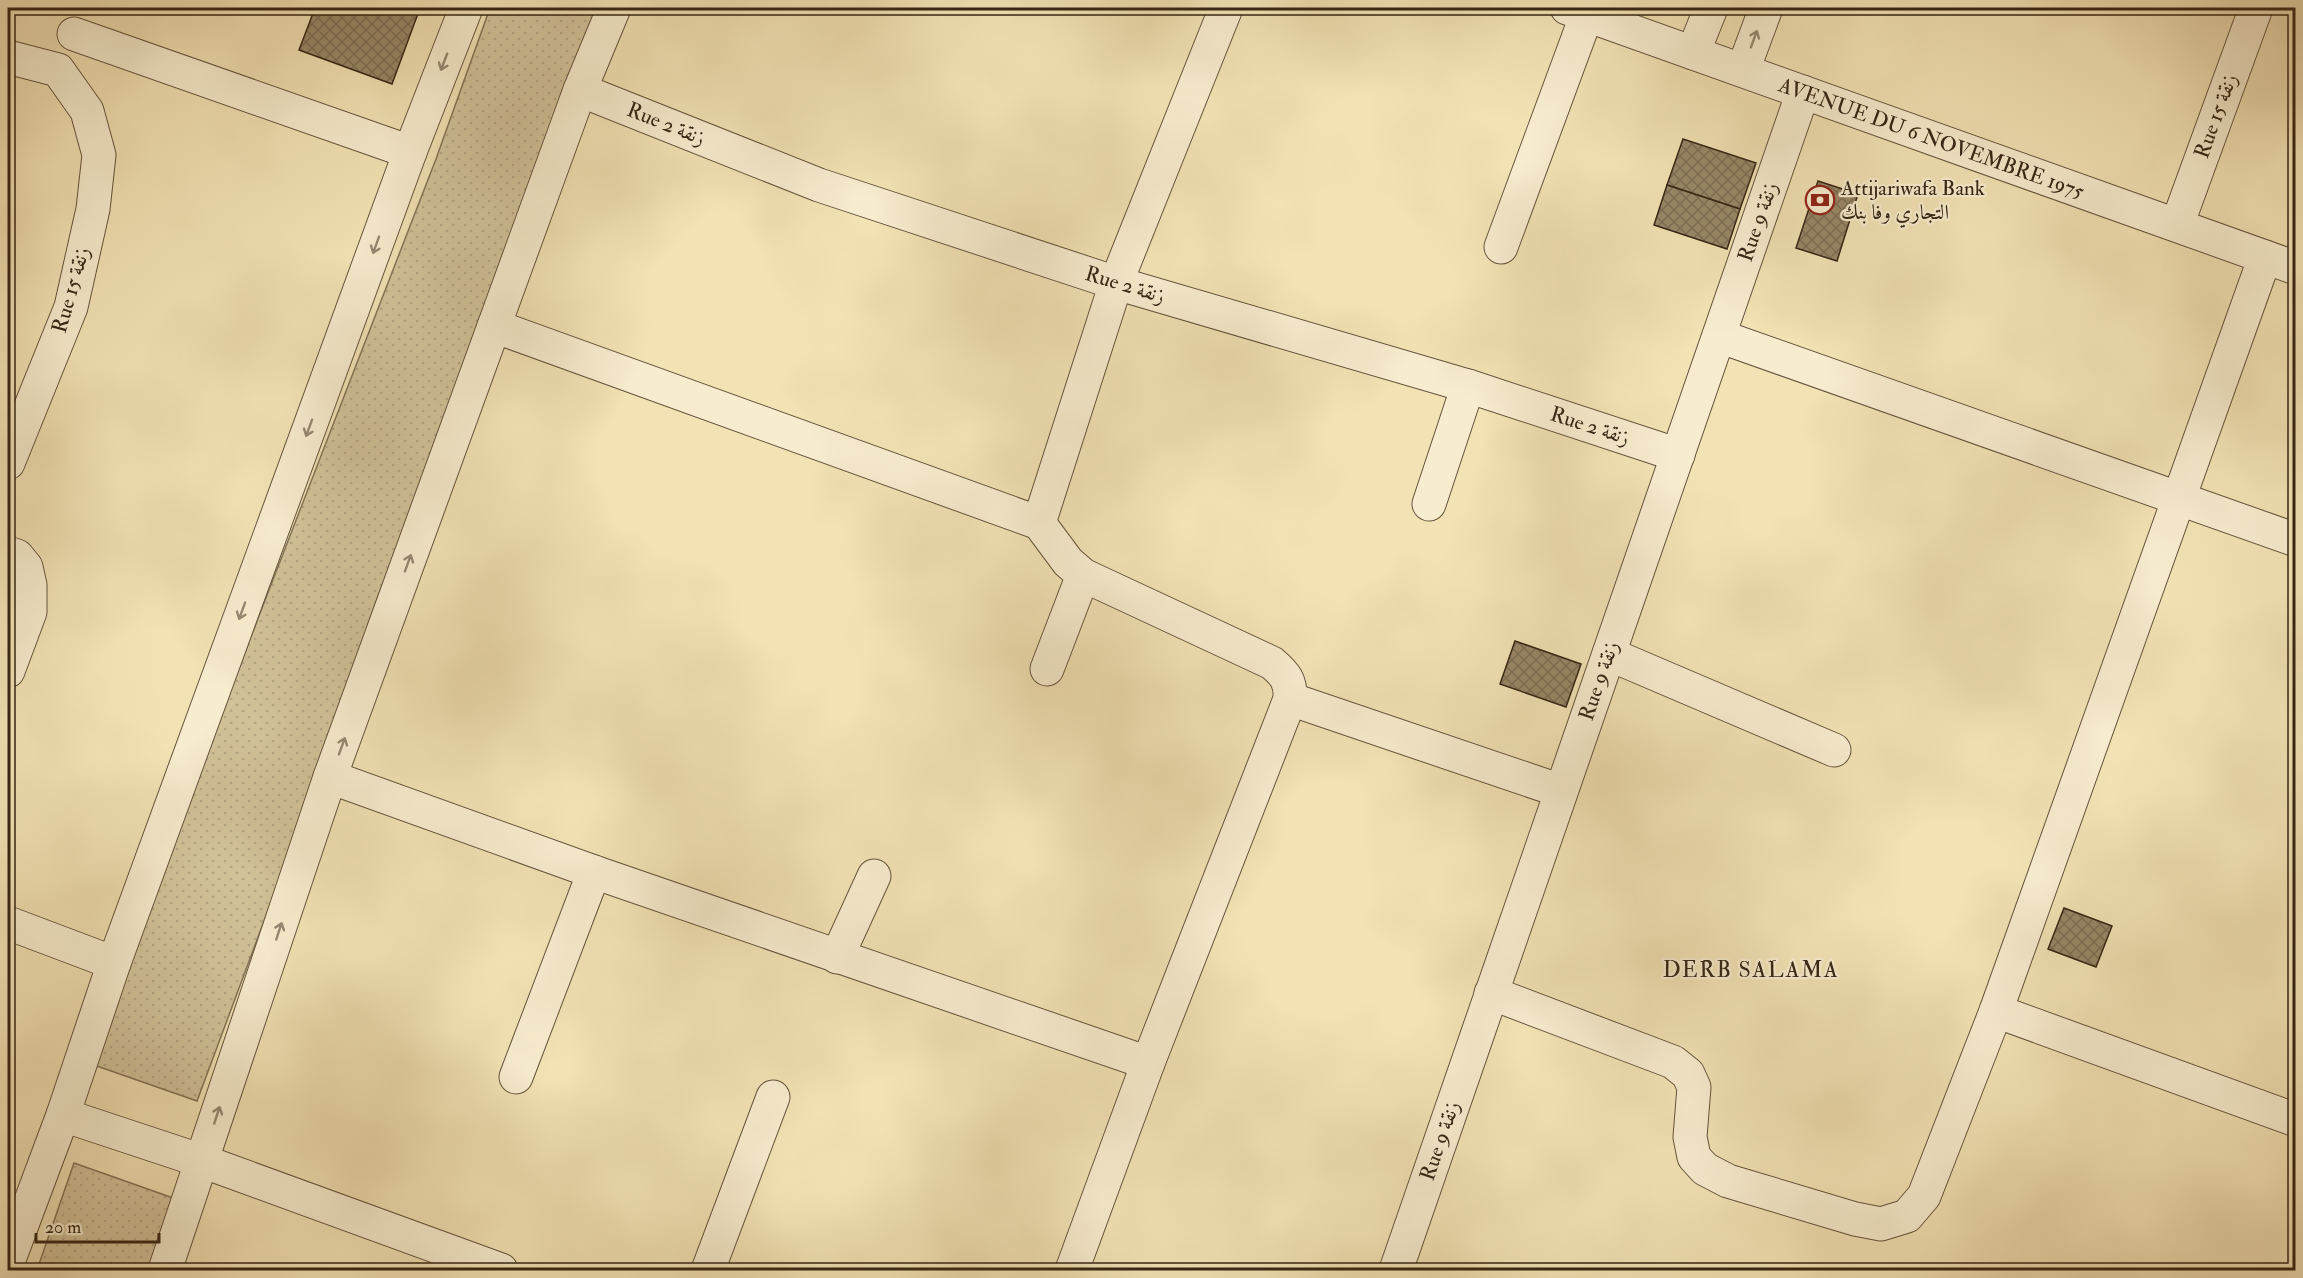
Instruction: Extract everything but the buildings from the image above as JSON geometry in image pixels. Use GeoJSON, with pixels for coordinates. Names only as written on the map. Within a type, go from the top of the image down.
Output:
{"type":"FeatureCollection","features":[{"type":"Feature","properties":{"kind":"street"},"geometry":{"type":"LineString","coordinates":[[8,1262],[63,1116],[114,963],[410,152],[465,8]]}},
{"type":"Feature","properties":{"kind":"street"},"geometry":{"type":"LineString","coordinates":[[165,1270],[330,777],[580,90],[614,8]]}},
{"type":"Feature","properties":{"kind":"street"},"geometry":{"type":"LineString","coordinates":[[1039,522],[1116,283],[1226,8]]}},
{"type":"Feature","properties":{"kind":"street"},"geometry":{"type":"LineString","coordinates":[[1693,52],[1711,8]]}},
{"type":"Feature","properties":{"kind":"street"},"geometry":{"type":"LineString","coordinates":[[1743,70],[1766,8]]}},
{"type":"Feature","properties":{"kind":"street","name":"Rue 15 زنقة"},"geometry":{"type":"LineString","coordinates":[[2177,225],[2256,8]]}},
{"type":"Feature","properties":{"kind":"street"},"geometry":{"type":"LineString","coordinates":[[1501,247],[1577,11]]}},
{"type":"Feature","properties":{"kind":"street","name":"AVENUE DU 6 NOVEMBRE 1975"},"geometry":{"type":"LineString","coordinates":[[1577,11],[2295,268]]}},
{"type":"Feature","properties":{"kind":"street"},"geometry":{"type":"LineString","coordinates":[[8,57],[58,70],[79,21],[410,152]]}},
{"type":"Feature","properties":{"kind":"street","name":"Rue 15 زنقة"},"geometry":{"type":"LineString","coordinates":[[8,463],[71,307],[93,209],[99,155],[87,111],[58,70]]}},
{"type":"Feature","properties":{"kind":"street","name":"Rue 2 زنقة"},"geometry":{"type":"LineString","coordinates":[[580,90],[819,184],[1116,283],[1468,386],[1678,455]]}},
{"type":"Feature","properties":{"kind":"street","name":"Rue 9 زنقة"},"geometry":{"type":"LineString","coordinates":[[1396,1270],[1803,92]]}},
{"type":"Feature","properties":{"kind":"street"},"geometry":{"type":"LineString","coordinates":[[1491,993],[1673,1062],[1688,1074],[1694,1087],[1690,1137],[1694,1157],[1705,1169],[1738,1184],[1855,1219],[1881,1224],[1907,1216],[1924,1196],[1996,1011],[2265,257]]}},
{"type":"Feature","properties":{"kind":"street"},"geometry":{"type":"LineString","coordinates":[[494,326],[1039,522],[1068,562],[1083,575],[1272,663],[1285,674],[1291,686],[1290,699],[1148,1063],[1071,1270]]}},
{"type":"Feature","properties":{"kind":"street"},"geometry":{"type":"LineString","coordinates":[[1719,336],[2295,540]]}},
{"type":"Feature","properties":{"kind":"street"},"geometry":{"type":"LineString","coordinates":[[1429,504],[1468,386]]}},
{"type":"Feature","properties":{"kind":"street"},"geometry":{"type":"LineString","coordinates":[[8,671],[30,612],[27,567],[12,554]]}},
{"type":"Feature","properties":{"kind":"street"},"geometry":{"type":"LineString","coordinates":[[1047,669],[1083,575]]}},
{"type":"Feature","properties":{"kind":"street"},"geometry":{"type":"LineString","coordinates":[[1609,654],[1833,750]]}},
{"type":"Feature","properties":{"kind":"street"},"geometry":{"type":"LineString","coordinates":[[1290,699],[1561,791]]}},
{"type":"Feature","properties":{"kind":"street"},"geometry":{"type":"LineString","coordinates":[[330,777],[837,957],[1148,1063]]}},
{"type":"Feature","properties":{"kind":"street"},"geometry":{"type":"LineString","coordinates":[[516,1077],[594,872]]}},
{"type":"Feature","properties":{"kind":"street"},"geometry":{"type":"LineString","coordinates":[[837,957],[874,876]]}},
{"type":"Feature","properties":{"kind":"street"},"geometry":{"type":"LineString","coordinates":[[8,923],[114,963]]}},
{"type":"Feature","properties":{"kind":"street"},"geometry":{"type":"LineString","coordinates":[[1996,1011],[2295,1120]]}},
{"type":"Feature","properties":{"kind":"street"},"geometry":{"type":"LineString","coordinates":[[708,1270],[773,1097]]}},
{"type":"Feature","properties":{"kind":"street"},"geometry":{"type":"LineString","coordinates":[[63,1116],[202,1161],[444,1261],[501,1270]]}},
{"type":"Feature","properties":{"kind":"shaded area"},"geometry":{"type":"Polygon","coordinates":[[[490,8],[597,8],[570,87],[377,599],[283,870],[197,1101],[91,1064],[128,954],[436,159],[490,8]]]}},
{"type":"Feature","properties":{"kind":"shaded area"},"geometry":{"type":"Polygon","coordinates":[[[74,1163],[176,1199],[150,1270],[37,1270],[74,1163]]]}},
{"type":"Feature","properties":{"kind":"place","name":"Attijariwafa Bank التجاري وفا بنك"},"geometry":{"type":"Point","coordinates":[1820,200]}},
{"type":"Feature","properties":{"kind":"district","name":"DERB SALAMA"},"geometry":{"type":"Point","coordinates":[1751,970]}}]}
